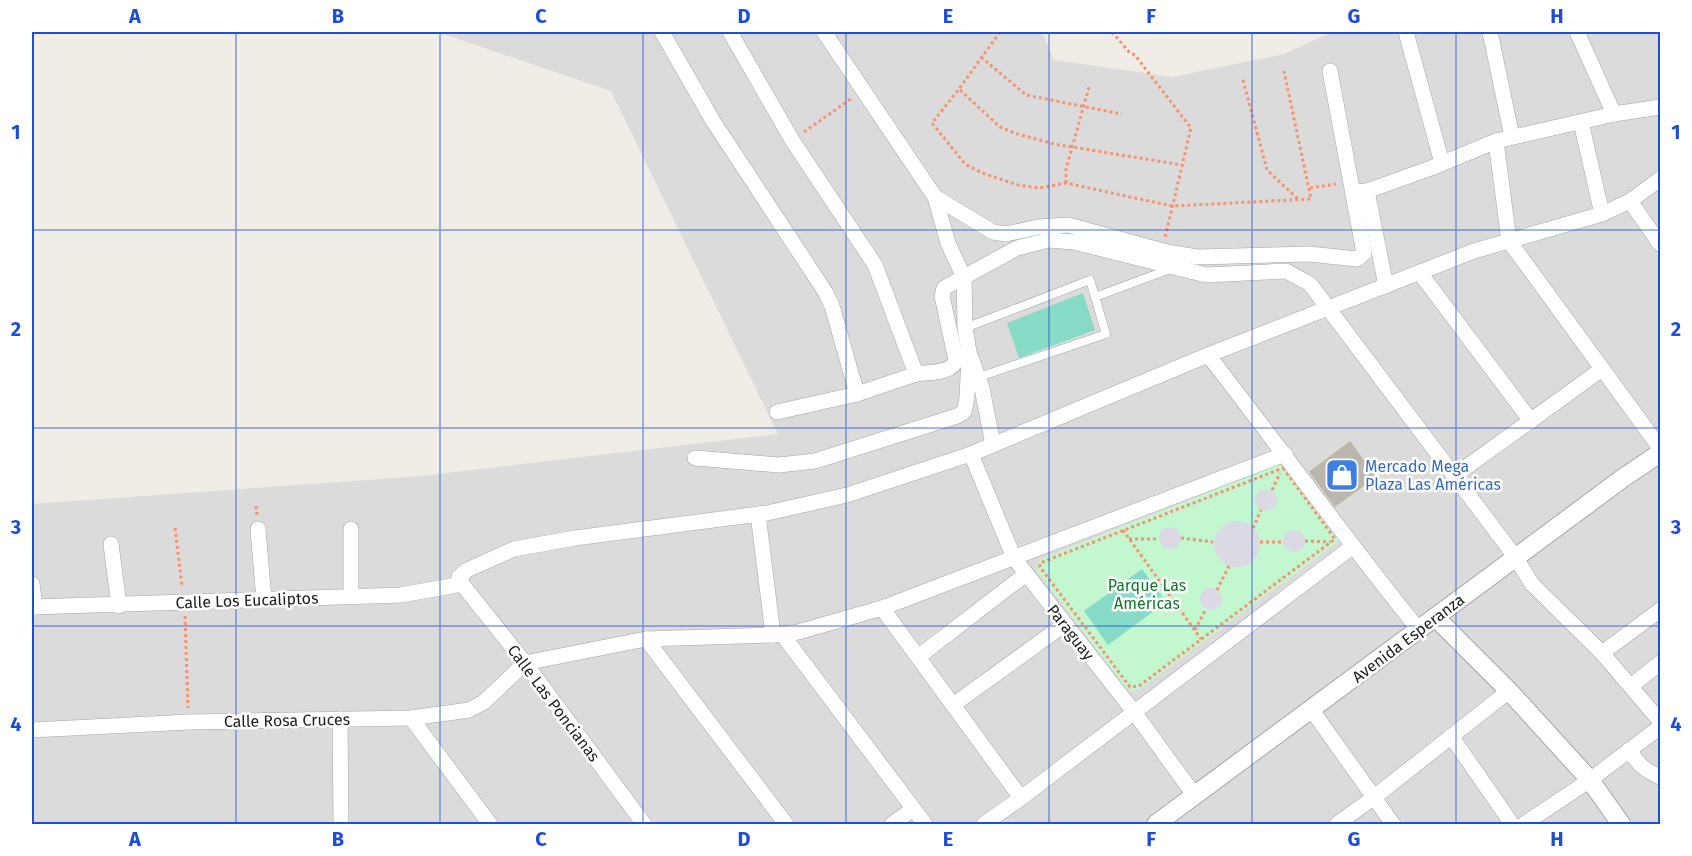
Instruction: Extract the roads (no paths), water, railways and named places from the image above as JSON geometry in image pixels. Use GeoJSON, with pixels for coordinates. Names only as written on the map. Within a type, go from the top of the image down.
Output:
{"type":"FeatureCollection","features":[{"type":"Feature","properties":{"kind":"street"},"geometry":{"type":"LineString","coordinates":[[662,32],[713,121],[826,293],[832,306],[857,394]]}},
{"type":"Feature","properties":{"kind":"street"},"geometry":{"type":"LineString","coordinates":[[730,32],[792,140],[875,265],[915,374]]}},
{"type":"Feature","properties":{"kind":"street"},"geometry":{"type":"LineString","coordinates":[[824,32],[935,197],[948,243],[964,278],[965,328],[969,351],[979,377],[993,445]]}},
{"type":"Feature","properties":{"kind":"street"},"geometry":{"type":"LineString","coordinates":[[1406,32],[1442,163]]}},
{"type":"Feature","properties":{"kind":"street"},"geometry":{"type":"LineString","coordinates":[[1490,32],[1512,137]]}},
{"type":"Feature","properties":{"kind":"street"},"geometry":{"type":"LineString","coordinates":[[1578,32],[1614,114]]}},
{"type":"Feature","properties":{"kind":"street"},"geometry":{"type":"LineString","coordinates":[[1330,71],[1358,188],[1386,286]]}},
{"type":"Feature","properties":{"kind":"street"},"geometry":{"type":"LineString","coordinates":[[1358,188],[1442,163],[1496,141],[1614,114],[1660,107]]}},
{"type":"Feature","properties":{"kind":"street"},"geometry":{"type":"LineString","coordinates":[[1581,122],[1602,214]]}},
{"type":"Feature","properties":{"kind":"street"},"geometry":{"type":"LineString","coordinates":[[1496,141],[1509,242],[1660,448]]}},
{"type":"Feature","properties":{"kind":"street"},"geometry":{"type":"LineString","coordinates":[[462,584],[459,577],[467,570],[513,549],[575,538],[758,514],[847,495],[971,454],[1208,355],[1493,244],[1509,242],[1602,214],[1630,201],[1660,179]]}},
{"type":"Feature","properties":{"kind":"street"},"geometry":{"type":"LineString","coordinates":[[935,197],[993,232],[1006,234],[1038,227],[1068,225],[1161,251],[1197,256],[1309,254],[1357,260],[1364,253],[1358,188]]}},
{"type":"Feature","properties":{"kind":"street"},"geometry":{"type":"LineString","coordinates":[[1630,201],[1660,244]]}},
{"type":"Feature","properties":{"kind":"street"},"geometry":{"type":"LineString","coordinates":[[777,412],[857,394],[915,374],[949,369],[955,365],[956,360],[942,291],[947,285],[1017,248],[1048,240],[1074,242],[1206,275],[1287,271],[1310,284],[1516,558],[1532,584],[1602,653],[1660,721]]}},
{"type":"Feature","properties":{"kind":"street"},"geometry":{"type":"LineString","coordinates":[[1420,273],[1531,421]]}},
{"type":"Feature","properties":{"kind":"street"},"geometry":{"type":"LineString","coordinates":[[695,458],[779,465],[815,460],[957,416],[964,412],[967,398],[969,351]]}},
{"type":"Feature","properties":{"kind":"street"},"geometry":{"type":"LineString","coordinates":[[1208,355],[1285,454],[1346,551],[1419,630]]}},
{"type":"Feature","properties":{"kind":"street"},"geometry":{"type":"LineString","coordinates":[[1454,476],[1602,369]]}},
{"type":"Feature","properties":{"kind":"street","name":"Avenida Esperanza"},"geometry":{"type":"LineString","coordinates":[[1156,825],[1623,478],[1660,453]]}},
{"type":"Feature","properties":{"kind":"street","name":"Paraguay"},"geometry":{"type":"LineString","coordinates":[[971,454],[1014,558],[1134,712],[1195,796]]}},
{"type":"Feature","properties":{"kind":"street"},"geometry":{"type":"LineString","coordinates":[[525,663],[646,639],[777,635],[798,632],[882,608],[1014,558],[1118,525],[1285,454]]}},
{"type":"Feature","properties":{"kind":"street"},"geometry":{"type":"LineString","coordinates":[[758,514],[777,635],[925,825]]}},
{"type":"Feature","properties":{"kind":"street"},"geometry":{"type":"LineString","coordinates":[[258,529],[264,600]]}},
{"type":"Feature","properties":{"kind":"street"},"geometry":{"type":"LineString","coordinates":[[351,529],[351,596]]}},
{"type":"Feature","properties":{"kind":"street"},"geometry":{"type":"LineString","coordinates":[[111,544],[119,606]]}},
{"type":"Feature","properties":{"kind":"street"},"geometry":{"type":"LineString","coordinates":[[984,825],[1346,551]]}},
{"type":"Feature","properties":{"kind":"street"},"geometry":{"type":"LineString","coordinates":[[918,657],[1026,574]]}},
{"type":"Feature","properties":{"kind":"street"},"geometry":{"type":"LineString","coordinates":[[32,584],[33,607]]}},
{"type":"Feature","properties":{"kind":"street","name":"Calle Los Eucaliptos"},"geometry":{"type":"LineString","coordinates":[[33,607],[119,606],[401,595],[462,584]]}},
{"type":"Feature","properties":{"kind":"street","name":"Calle Las Poncianas"},"geometry":{"type":"LineString","coordinates":[[462,584],[525,663],[644,825]]}},
{"type":"Feature","properties":{"kind":"street"},"geometry":{"type":"LineString","coordinates":[[882,608],[1022,798]]}},
{"type":"Feature","properties":{"kind":"street"},"geometry":{"type":"LineString","coordinates":[[1602,653],[1660,610]]}},
{"type":"Feature","properties":{"kind":"street"},"geometry":{"type":"LineString","coordinates":[[1435,617],[1509,691],[1590,780],[1621,825]]}},
{"type":"Feature","properties":{"kind":"street"},"geometry":{"type":"LineString","coordinates":[[953,705],[1065,624]]}},
{"type":"Feature","properties":{"kind":"street"},"geometry":{"type":"LineString","coordinates":[[646,639],[786,825]]}},
{"type":"Feature","properties":{"kind":"street","name":"Calle Rosa Cruces"},"geometry":{"type":"LineString","coordinates":[[32,730],[189,722],[411,718],[476,707],[525,663]]}},
{"type":"Feature","properties":{"kind":"street"},"geometry":{"type":"LineString","coordinates":[[1630,686],[1660,663]]}},
{"type":"Feature","properties":{"kind":"street"},"geometry":{"type":"LineString","coordinates":[[1337,825],[1509,691]]}},
{"type":"Feature","properties":{"kind":"street"},"geometry":{"type":"LineString","coordinates":[[1311,709],[1393,825]]}},
{"type":"Feature","properties":{"kind":"street"},"geometry":{"type":"LineString","coordinates":[[411,718],[490,825]]}},
{"type":"Feature","properties":{"kind":"street"},"geometry":{"type":"LineString","coordinates":[[340,719],[341,825]]}},
{"type":"Feature","properties":{"kind":"street"},"geometry":{"type":"LineString","coordinates":[[1524,825],[1590,780],[1660,727]]}},
{"type":"Feature","properties":{"kind":"street"},"geometry":{"type":"LineString","coordinates":[[1451,736],[1512,825]]}},
{"type":"Feature","properties":{"kind":"street"},"geometry":{"type":"LineString","coordinates":[[1629,750],[1640,766],[1660,777]]}},
{"type":"Feature","properties":{"kind":"street"},"geometry":{"type":"LineString","coordinates":[[892,825],[913,808]]}},
{"type":"Feature","properties":{"kind":"lane"},"geometry":{"type":"LineString","coordinates":[[1095,297],[1174,268]]}},
{"type":"Feature","properties":{"kind":"lane"},"geometry":{"type":"LineString","coordinates":[[965,328],[1090,280],[1106,334],[979,377]]}},
{"type":"Feature","properties":{"kind":"place","name":"Mercado Mega Plaza Las Américas"},"geometry":{"type":"Point","coordinates":[1342,475]}},
{"type":"Feature","properties":{"kind":"park label","name":"Parque Las Américas"},"geometry":{"type":"Point","coordinates":[1147,594]}}]}
